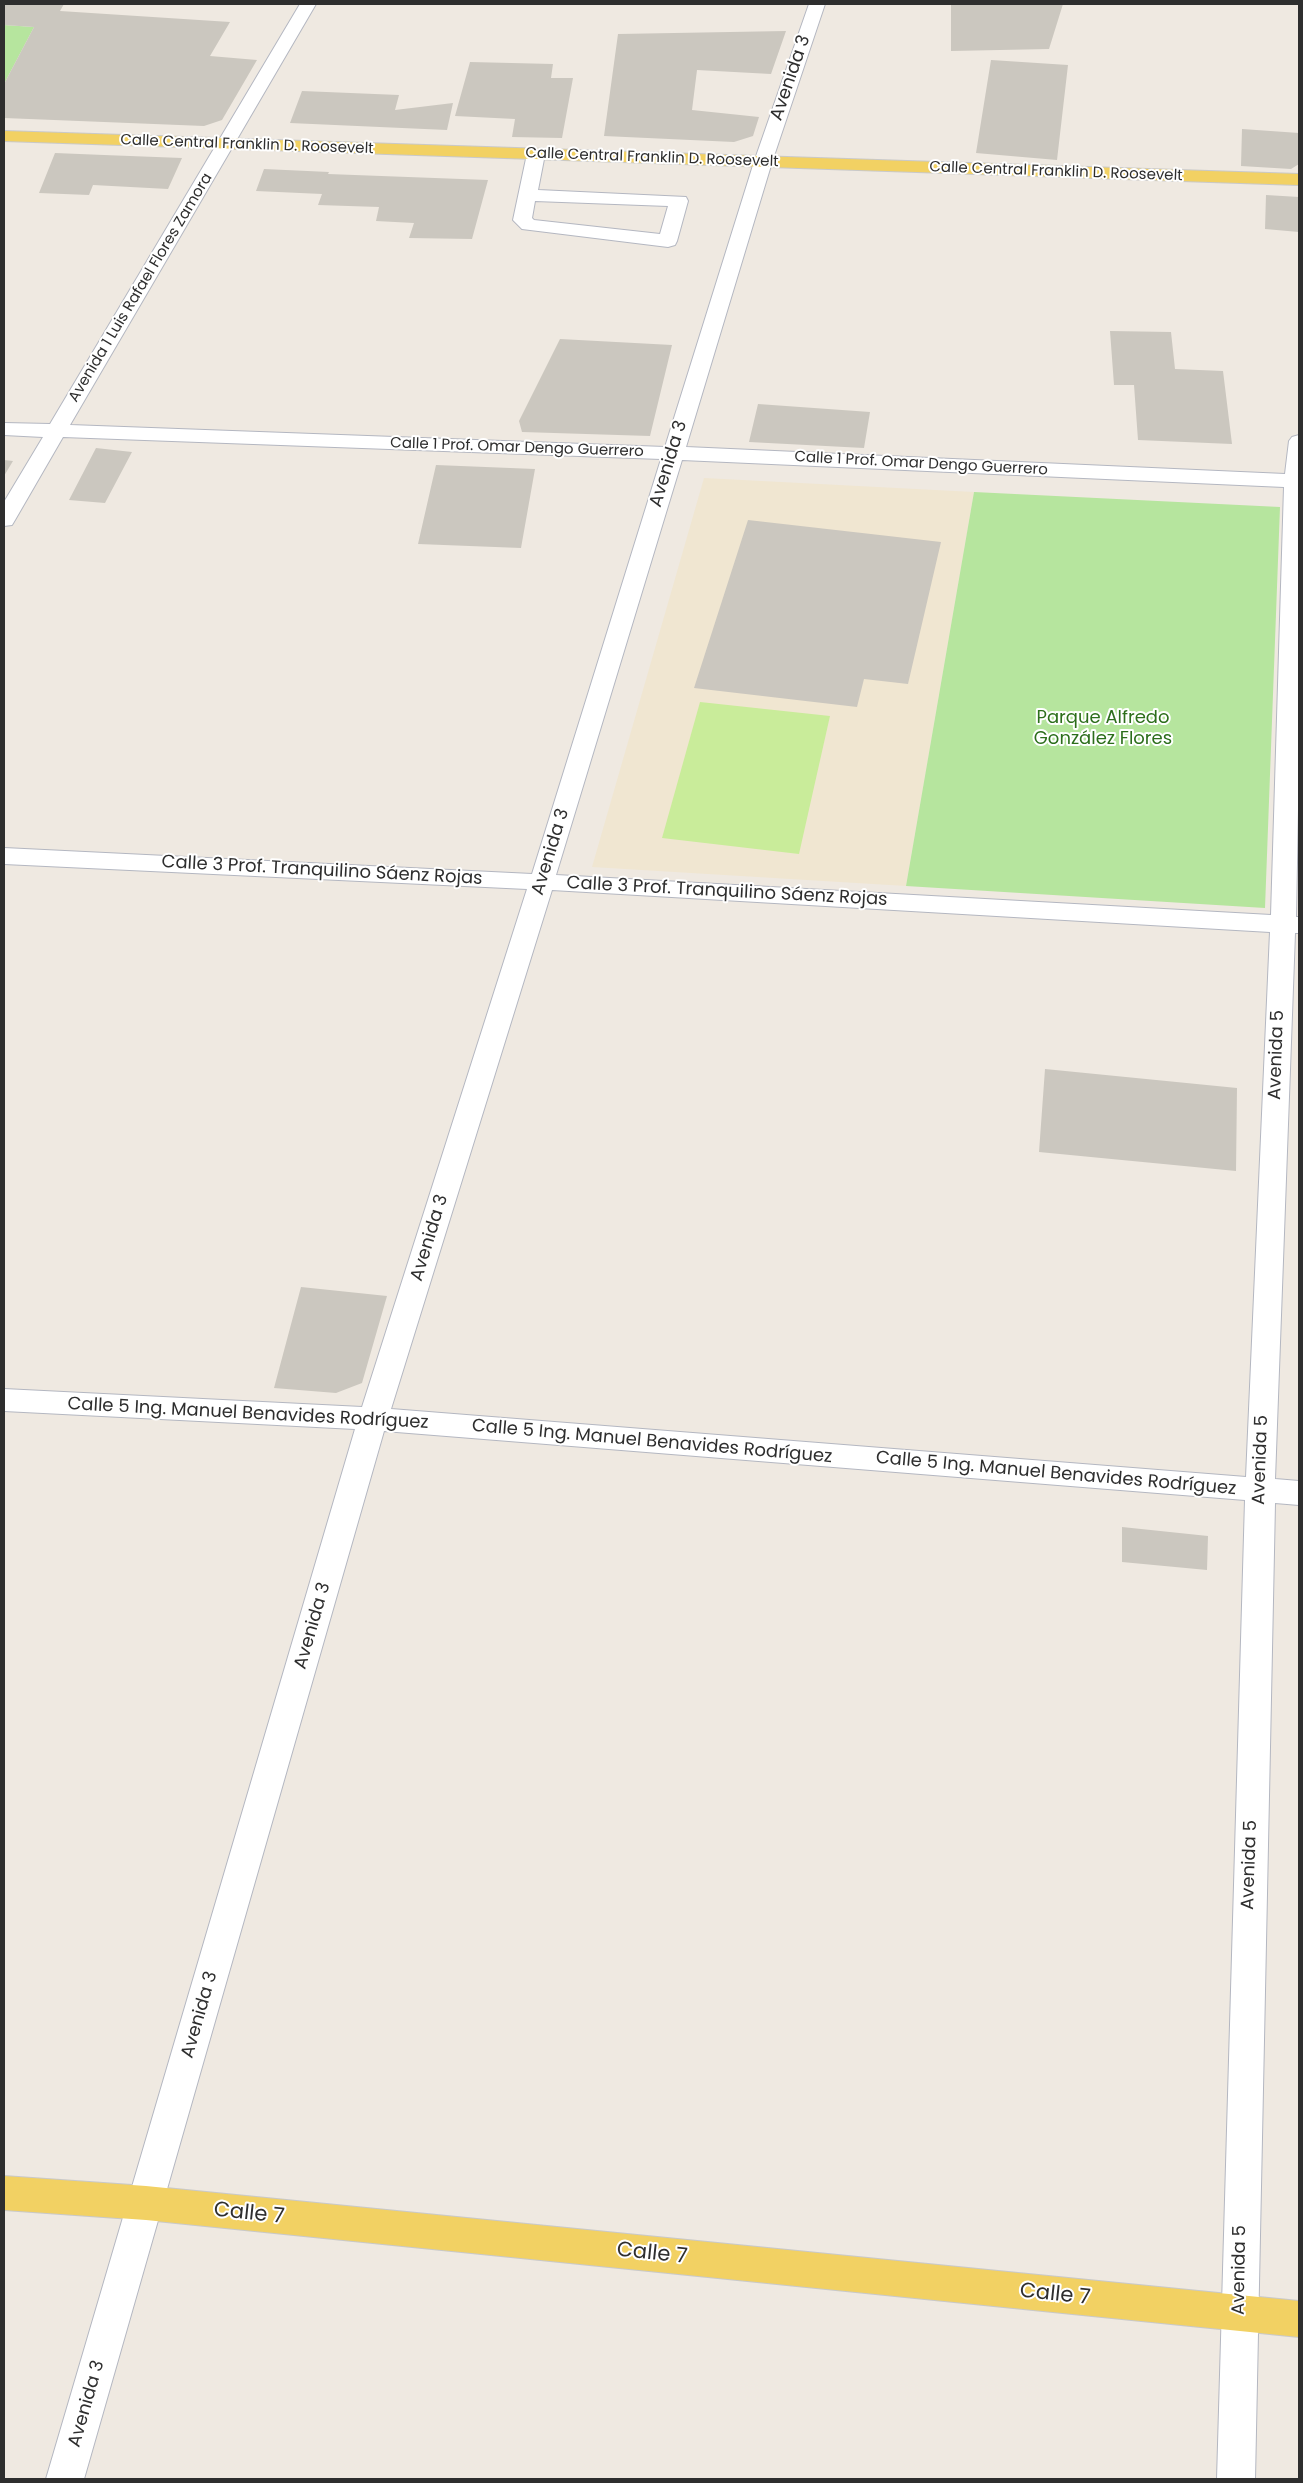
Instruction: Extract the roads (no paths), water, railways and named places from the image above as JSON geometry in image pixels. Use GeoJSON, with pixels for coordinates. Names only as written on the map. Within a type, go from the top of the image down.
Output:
{"type":"FeatureCollection","features":[{"type":"Feature","properties":{"kind":"main road","name":"Calle Central Franklin D. Roosevelt"},"geometry":{"type":"LineString","coordinates":[[4,136],[1299,180]]}},
{"type":"Feature","properties":{"kind":"main road","name":"Calle 7"},"geometry":{"type":"LineString","coordinates":[[4,2193],[146,2203],[1299,2319]]}},
{"type":"Feature","properties":{"kind":"street","name":"Avenida 1 Luis Rafael Flores Zamora"},"geometry":{"type":"LineString","coordinates":[[4,520],[308,4]]}},
{"type":"Feature","properties":{"kind":"street","name":"Avenida 3"},"geometry":{"type":"LineString","coordinates":[[65,2479],[372,1419],[542,882],[762,162],[817,4]]}},
{"type":"Feature","properties":{"kind":"street"},"geometry":{"type":"LineString","coordinates":[[528,195],[679,201],[668,241],[529,226],[522,220],[536,154]]}},
{"type":"Feature","properties":{"kind":"street","name":"Calle 1 Prof. Omar Dengo Guerrero"},"geometry":{"type":"LineString","coordinates":[[4,429],[672,453],[1297,481]]}},
{"type":"Feature","properties":{"kind":"street","name":"Avenida 5"},"geometry":{"type":"LineString","coordinates":[[1236,2479],[1238,2314],[1260,1490],[1291,924],[1299,441]]}},
{"type":"Feature","properties":{"kind":"street","name":"Calle 3 Prof. Tranquilino Sáenz Rojas"},"geometry":{"type":"LineString","coordinates":[[4,856],[542,882],[1291,924]]}},
{"type":"Feature","properties":{"kind":"street","name":"Calle 5 Ing. Manuel Benavides Rodríguez"},"geometry":{"type":"LineString","coordinates":[[4,1400],[372,1419],[1299,1493]]}},
{"type":"Feature","properties":{"kind":"park label","name":"Parque Alfredo González Flores"},"geometry":{"type":"Point","coordinates":[1103,728]}}]}
